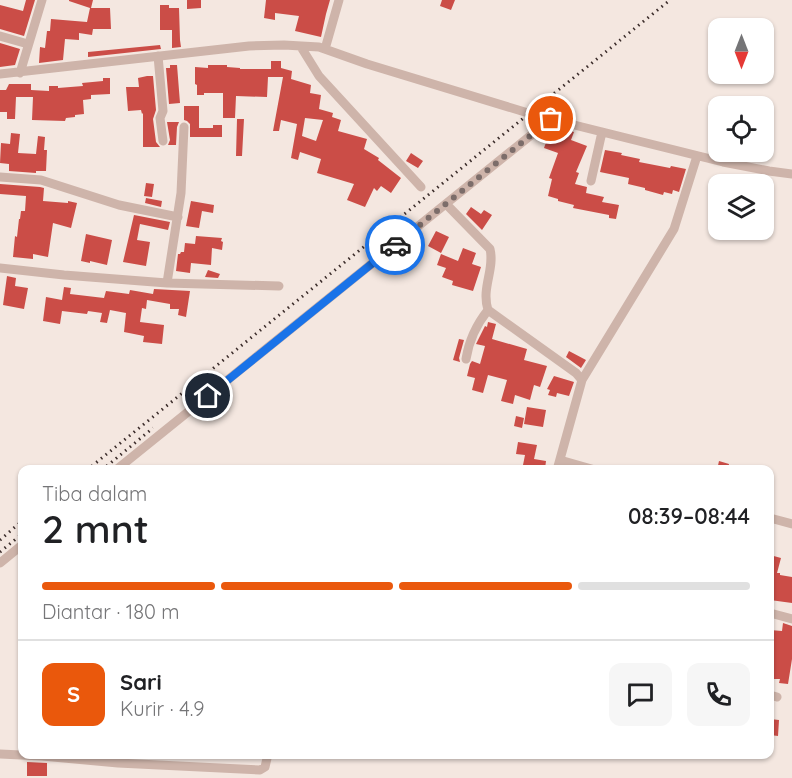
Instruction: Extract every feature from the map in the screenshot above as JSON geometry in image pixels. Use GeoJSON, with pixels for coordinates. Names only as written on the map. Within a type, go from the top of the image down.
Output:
{"type":"FeatureCollection","features":[{"type":"Feature","properties":{"kind":"street"},"geometry":{"type":"LineString","coordinates":[[21,70],[42,0]]}},
{"type":"Feature","properties":{"kind":"street"},"geometry":{"type":"LineString","coordinates":[[322,48],[339,0]]}},
{"type":"Feature","properties":{"kind":"street"},"geometry":{"type":"LineString","coordinates":[[0,36],[28,44]]}},
{"type":"Feature","properties":{"kind":"street"},"geometry":{"type":"LineString","coordinates":[[0,74],[249,46],[284,45],[322,48],[367,64],[551,119],[697,156],[792,174]]}},
{"type":"Feature","properties":{"kind":"street"},"geometry":{"type":"LineString","coordinates":[[304,47],[318,76],[421,187]]}},
{"type":"Feature","properties":{"kind":"street"},"geometry":{"type":"LineString","coordinates":[[158,56],[163,141]]}},
{"type":"Feature","properties":{"kind":"street"},"geometry":{"type":"LineString","coordinates":[[122,465],[551,119]]}},
{"type":"Feature","properties":{"kind":"street"},"geometry":{"type":"LineString","coordinates":[[167,283],[178,217],[184,127]]}},
{"type":"Feature","properties":{"kind":"street"},"geometry":{"type":"LineString","coordinates":[[591,181],[602,132]]}},
{"type":"Feature","properties":{"kind":"street"},"geometry":{"type":"LineString","coordinates":[[559,465],[582,380],[674,229],[697,156]]}},
{"type":"Feature","properties":{"kind":"street"},"geometry":{"type":"LineString","coordinates":[[0,177],[41,180],[119,205],[178,217]]}},
{"type":"Feature","properties":{"kind":"street"},"geometry":{"type":"LineString","coordinates":[[446,204],[490,249],[491,258],[486,286],[488,310],[582,380]]}},
{"type":"Feature","properties":{"kind":"street"},"geometry":{"type":"LineString","coordinates":[[0,268],[167,283],[279,286]]}},
{"type":"Feature","properties":{"kind":"street"},"geometry":{"type":"LineString","coordinates":[[466,359],[468,346],[477,324],[488,310]]}},
{"type":"Feature","properties":{"kind":"street"},"geometry":{"type":"LineString","coordinates":[[774,519],[792,524]]}},
{"type":"Feature","properties":{"kind":"street"},"geometry":{"type":"LineString","coordinates":[[0,563],[18,548]]}},
{"type":"Feature","properties":{"kind":"street"},"geometry":{"type":"LineString","coordinates":[[774,614],[792,619]]}},
{"type":"Feature","properties":{"kind":"street"},"geometry":{"type":"LineString","coordinates":[[0,754],[18,755]]}},
{"type":"Feature","properties":{"kind":"street"},"geometry":{"type":"LineString","coordinates":[[75,759],[260,770],[265,768],[267,759]]}},
{"type":"Feature","properties":{"kind":"building"},"geometry":{"type":"Polygon","coordinates":[[[26,0],[35,0],[24,36],[0,29],[0,5],[23,11],[26,0]]]}},
{"type":"Feature","properties":{"kind":"building"},"geometry":{"type":"Polygon","coordinates":[[[69,0],[93,0],[91,8],[110,8],[111,29],[93,29],[92,35],[79,33],[79,40],[65,39],[63,60],[39,63],[40,47],[45,48],[51,19],[87,22],[90,8],[69,0]]]}},
{"type":"Feature","properties":{"kind":"building"},"geometry":{"type":"Polygon","coordinates":[[[187,0],[201,0],[201,8],[187,9],[187,0]]]}},
{"type":"Feature","properties":{"kind":"building"},"geometry":{"type":"Polygon","coordinates":[[[266,0],[330,0],[321,37],[295,31],[299,16],[275,13],[275,20],[264,18],[266,0]]]}},
{"type":"Feature","properties":{"kind":"building"},"geometry":{"type":"Polygon","coordinates":[[[442,0],[455,0],[451,10],[440,6],[442,0]]]}},
{"type":"Feature","properties":{"kind":"building"},"geometry":{"type":"Polygon","coordinates":[[[160,5],[179,8],[181,47],[172,48],[172,30],[160,30],[160,5]]]}},
{"type":"Feature","properties":{"kind":"building"},"geometry":{"type":"Polygon","coordinates":[[[0,43],[20,49],[15,65],[0,67],[0,43]]]}},
{"type":"Feature","properties":{"kind":"building"},"geometry":{"type":"Polygon","coordinates":[[[160,45],[161,49],[88,57],[88,52],[160,45]]]}},
{"type":"Feature","properties":{"kind":"building"},"geometry":{"type":"Polygon","coordinates":[[[271,61],[281,61],[281,68],[292,71],[291,79],[311,85],[310,93],[321,95],[319,109],[333,113],[332,117],[341,120],[338,131],[367,139],[364,149],[379,158],[378,160],[401,178],[391,193],[381,186],[377,191],[374,188],[365,207],[347,200],[354,184],[317,173],[321,159],[300,152],[298,160],[291,158],[297,124],[281,120],[279,131],[273,131],[283,77],[268,77],[267,97],[236,96],[235,118],[223,118],[223,93],[197,95],[195,67],[208,68],[208,65],[227,65],[227,67],[240,69],[271,69],[271,61]],[[305,118],[302,136],[316,141],[323,120],[305,118]]]}},
{"type":"Feature","properties":{"kind":"building"},"geometry":{"type":"Polygon","coordinates":[[[170,65],[177,65],[180,103],[169,104],[166,68],[170,68],[170,65]]]}},
{"type":"Feature","properties":{"kind":"building"},"geometry":{"type":"Polygon","coordinates":[[[153,76],[156,110],[153,119],[156,142],[160,147],[143,147],[143,113],[141,110],[128,111],[126,87],[139,87],[138,78],[153,76]]]}},
{"type":"Feature","properties":{"kind":"building"},"geometry":{"type":"Polygon","coordinates":[[[103,78],[110,78],[110,94],[91,95],[91,99],[83,100],[84,114],[66,118],[65,121],[32,120],[33,97],[16,97],[15,119],[7,119],[7,112],[0,112],[0,90],[6,90],[9,84],[31,84],[31,90],[49,91],[49,86],[58,86],[58,88],[83,86],[82,83],[103,81],[103,78]]]}},
{"type":"Feature","properties":{"kind":"building"},"geometry":{"type":"Polygon","coordinates":[[[184,106],[199,106],[199,128],[213,128],[213,125],[222,125],[222,137],[190,137],[190,124],[184,120],[184,106]]]}},
{"type":"Feature","properties":{"kind":"building"},"geometry":{"type":"Polygon","coordinates":[[[237,119],[244,119],[242,156],[236,156],[237,119]]]}},
{"type":"Feature","properties":{"kind":"building"},"geometry":{"type":"Polygon","coordinates":[[[167,122],[179,122],[176,145],[168,145],[170,140],[167,122]]]}},
{"type":"Feature","properties":{"kind":"building"},"geometry":{"type":"Polygon","coordinates":[[[567,130],[574,132],[571,140],[587,146],[576,172],[579,173],[575,184],[587,187],[586,193],[604,197],[602,202],[619,205],[616,219],[609,218],[609,215],[573,208],[574,205],[548,196],[552,179],[549,178],[558,153],[544,148],[549,134],[562,140],[567,130]]]}},
{"type":"Feature","properties":{"kind":"building"},"geometry":{"type":"Polygon","coordinates":[[[11,133],[20,134],[18,153],[36,154],[38,136],[45,137],[46,171],[36,171],[36,173],[9,171],[9,164],[0,163],[1,143],[10,144],[11,133]]]}},
{"type":"Feature","properties":{"kind":"building"},"geometry":{"type":"Polygon","coordinates":[[[605,150],[640,159],[639,162],[686,169],[679,192],[673,190],[672,194],[664,192],[663,195],[628,184],[629,178],[600,172],[605,150]]]}},
{"type":"Feature","properties":{"kind":"building"},"geometry":{"type":"Polygon","coordinates":[[[411,153],[423,161],[418,168],[406,161],[411,153]]]}},
{"type":"Feature","properties":{"kind":"building"},"geometry":{"type":"Polygon","coordinates":[[[146,183],[154,184],[152,197],[144,196],[146,183]]]}},
{"type":"Feature","properties":{"kind":"building"},"geometry":{"type":"Polygon","coordinates":[[[0,184],[40,187],[44,188],[43,201],[77,203],[71,228],[53,223],[48,257],[33,254],[33,259],[13,257],[15,236],[17,237],[21,211],[25,211],[26,196],[0,194],[0,184]]]}},
{"type":"Feature","properties":{"kind":"building"},"geometry":{"type":"Polygon","coordinates":[[[146,198],[162,201],[161,207],[145,203],[146,198]]]}},
{"type":"Feature","properties":{"kind":"building"},"geometry":{"type":"Polygon","coordinates":[[[191,201],[214,205],[213,213],[202,211],[199,228],[186,226],[191,201]]]}},
{"type":"Feature","properties":{"kind":"building"},"geometry":{"type":"Polygon","coordinates":[[[471,207],[481,214],[484,210],[492,215],[482,230],[466,214],[471,207]]]}},
{"type":"Feature","properties":{"kind":"building"},"geometry":{"type":"Polygon","coordinates":[[[134,215],[170,222],[168,230],[140,224],[137,240],[150,242],[146,266],[123,262],[134,215]]]}},
{"type":"Feature","properties":{"kind":"building"},"geometry":{"type":"Polygon","coordinates":[[[436,231],[449,237],[441,253],[428,246],[436,231]]]}},
{"type":"Feature","properties":{"kind":"building"},"geometry":{"type":"Polygon","coordinates":[[[86,234],[112,240],[107,265],[81,261],[86,234]]]}},
{"type":"Feature","properties":{"kind":"building"},"geometry":{"type":"Polygon","coordinates":[[[196,236],[222,238],[222,250],[212,248],[211,265],[191,263],[190,273],[176,271],[178,254],[184,252],[185,243],[195,244],[196,236]]]}},
{"type":"Feature","properties":{"kind":"building"},"geometry":{"type":"Polygon","coordinates":[[[463,248],[476,253],[472,264],[481,267],[473,291],[452,285],[453,281],[442,277],[446,268],[437,265],[441,254],[458,261],[463,248]]]}},
{"type":"Feature","properties":{"kind":"building"},"geometry":{"type":"Polygon","coordinates":[[[208,270],[220,274],[218,278],[205,277],[208,270]]]}},
{"type":"Feature","properties":{"kind":"building"},"geometry":{"type":"Polygon","coordinates":[[[7,276],[16,278],[15,286],[28,288],[24,309],[3,305],[7,276]]]}},
{"type":"Feature","properties":{"kind":"building"},"geometry":{"type":"Polygon","coordinates":[[[64,287],[71,288],[70,294],[104,298],[106,291],[129,294],[130,290],[153,294],[154,289],[190,291],[186,317],[178,315],[179,309],[170,309],[170,304],[147,300],[146,309],[142,308],[140,322],[164,325],[162,344],[143,342],[144,336],[124,332],[126,313],[110,310],[107,323],[100,322],[102,313],[62,311],[60,324],[43,321],[46,297],[62,300],[64,287]]]}},
{"type":"Feature","properties":{"kind":"building"},"geometry":{"type":"Polygon","coordinates":[[[488,322],[496,324],[492,339],[527,349],[524,360],[547,366],[540,387],[534,385],[530,400],[515,395],[513,404],[501,401],[507,380],[488,375],[483,393],[472,390],[475,378],[467,376],[472,361],[480,364],[485,346],[476,344],[488,322]]]}},
{"type":"Feature","properties":{"kind":"building"},"geometry":{"type":"Polygon","coordinates":[[[459,339],[464,340],[460,362],[453,360],[459,339]]]}},
{"type":"Feature","properties":{"kind":"building"},"geometry":{"type":"Polygon","coordinates":[[[569,351],[586,360],[581,368],[566,357],[569,351]]]}},
{"type":"Feature","properties":{"kind":"building"},"geometry":{"type":"Polygon","coordinates":[[[554,376],[574,382],[569,396],[557,393],[556,397],[548,395],[550,390],[547,389],[554,376]]]}},
{"type":"Feature","properties":{"kind":"building"},"geometry":{"type":"Polygon","coordinates":[[[527,407],[546,410],[543,427],[524,424],[527,407]]]}},
{"type":"Feature","properties":{"kind":"building"},"geometry":{"type":"Polygon","coordinates":[[[516,416],[524,418],[522,428],[514,426],[516,416]]]}},
{"type":"Feature","properties":{"kind":"building"},"geometry":{"type":"Polygon","coordinates":[[[518,442],[537,445],[534,459],[546,461],[546,465],[523,465],[525,455],[516,454],[518,442]]]}},
{"type":"Feature","properties":{"kind":"building"},"geometry":{"type":"Polygon","coordinates":[[[719,461],[729,464],[729,465],[718,465],[719,461]]]}},
{"type":"Feature","properties":{"kind":"building"},"geometry":{"type":"Polygon","coordinates":[[[774,556],[781,558],[777,573],[792,577],[792,603],[774,601],[774,556]]]}},
{"type":"Feature","properties":{"kind":"building"},"geometry":{"type":"Polygon","coordinates":[[[783,623],[792,626],[792,659],[788,684],[779,683],[780,679],[774,679],[774,630],[782,631],[783,623]]]}},
{"type":"Feature","properties":{"kind":"building"},"geometry":{"type":"Polygon","coordinates":[[[774,719],[779,720],[778,736],[774,736],[774,719]]]}},
{"type":"Feature","properties":{"kind":"building"},"geometry":{"type":"Polygon","coordinates":[[[27,762],[47,763],[47,776],[27,776],[27,762]]]}},
{"type":"Feature","properties":{"kind":"railway"},"geometry":{"type":"LineString","coordinates":[[93,465],[670,0]]}},
{"type":"Feature","properties":{"kind":"railway"},"geometry":{"type":"LineString","coordinates":[[108,465],[153,428]]}},
{"type":"Feature","properties":{"kind":"railway"},"geometry":{"type":"LineString","coordinates":[[0,540],[18,524]]}},
{"type":"Feature","properties":{"kind":"railway"},"geometry":{"type":"LineString","coordinates":[[0,552],[18,537]]}},
{"type":"Feature","properties":{"kind":"way so far"},"geometry":{"type":"LineString","coordinates":[[395,245],[551,119]]}},
{"type":"Feature","properties":{"kind":"route"},"geometry":{"type":"LineString","coordinates":[[208,396],[395,245]]}}]}
